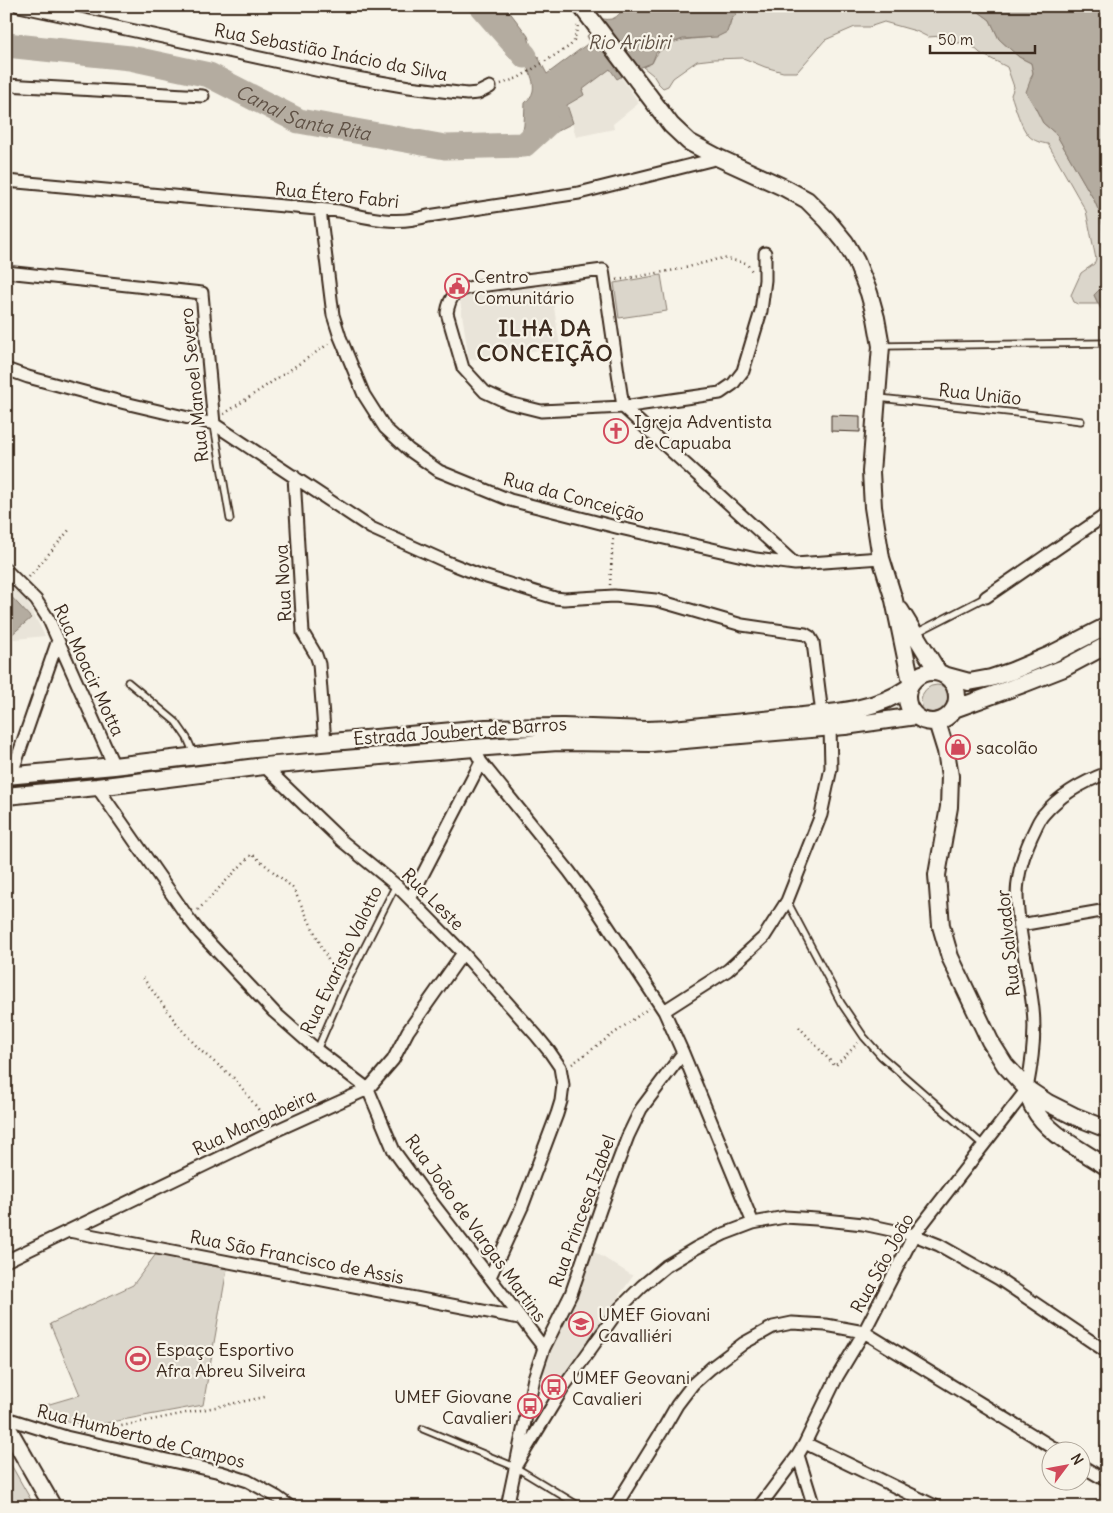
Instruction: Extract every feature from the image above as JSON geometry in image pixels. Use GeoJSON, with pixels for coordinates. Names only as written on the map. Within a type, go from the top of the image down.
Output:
{"type":"FeatureCollection","features":[{"type":"Feature","properties":{"kind":"main road"},"geometry":{"type":"LineString","coordinates":[[586,13],[671,125],[689,142],[718,158],[807,200],[845,242],[859,269],[869,293],[881,346],[871,472],[872,507],[881,558],[894,600],[910,685],[907,698],[910,708],[916,716],[926,721],[936,722],[944,719],[950,715],[957,702],[957,692],[954,684],[943,674],[914,634],[894,600]]}},
{"type":"Feature","properties":{"kind":"main road"},"geometry":{"type":"LineString","coordinates":[[910,685],[919,675],[928,672],[943,674],[969,682],[990,678],[1050,655],[1107,626]]}},
{"type":"Feature","properties":{"kind":"main road"},"geometry":{"type":"LineString","coordinates":[[954,709],[1064,668],[1107,645]]}},
{"type":"Feature","properties":{"kind":"main road","name":"Estrada Joubert de Barros"},"geometry":{"type":"LineString","coordinates":[[6,796],[97,787],[264,766],[478,755],[558,742],[651,743],[826,721],[846,712],[883,702],[897,696],[910,685]]}},
{"type":"Feature","properties":{"kind":"main road","name":"Estrada Joubert de Barros"},"geometry":{"type":"LineString","coordinates":[[9,776],[114,766],[255,749],[486,728],[563,727],[646,730],[916,716]]}},
{"type":"Feature","properties":{"kind":"main road"},"geometry":{"type":"LineString","coordinates":[[936,722],[946,751],[950,776],[949,807],[937,875],[941,926],[950,957],[990,1041],[1005,1065],[1027,1089],[1048,1103],[1107,1129]]}},
{"type":"Feature","properties":{"kind":"main road"},"geometry":{"type":"LineString","coordinates":[[1027,1089],[1033,1107],[1041,1119],[1054,1132],[1107,1167]]}},
{"type":"Feature","properties":{"kind":"main road"},"geometry":{"type":"LineString","coordinates":[[6,1425],[53,1507]]}},
{"type":"Feature","properties":{"kind":"street","name":"Rua Sebastião Inácio da Silva"},"geometry":{"type":"LineString","coordinates":[[18,6],[381,83],[467,94],[478,93],[490,87]]}},
{"type":"Feature","properties":{"kind":"street"},"geometry":{"type":"LineString","coordinates":[[6,85],[203,96]]}},
{"type":"Feature","properties":{"kind":"street","name":"Rua Étero Fabri"},"geometry":{"type":"LineString","coordinates":[[6,181],[320,210],[339,210],[363,217],[414,220],[428,216],[579,193],[718,158]]}},
{"type":"Feature","properties":{"kind":"street","name":"Rua da Conceição"},"geometry":{"type":"LineString","coordinates":[[320,210],[333,315],[364,395],[385,428],[409,450],[438,470],[510,500],[614,527],[756,559],[795,564],[881,558]]}},
{"type":"Feature","properties":{"kind":"street"},"geometry":{"type":"LineString","coordinates":[[765,253],[761,311],[743,371],[733,384],[720,393],[623,407],[541,411],[509,403],[485,392],[463,368],[447,313],[452,297],[461,290],[603,270],[623,407],[795,564]]}},
{"type":"Feature","properties":{"kind":"street","name":"Rua Manoel Severo"},"geometry":{"type":"LineString","coordinates":[[6,272],[202,293],[214,422]]}},
{"type":"Feature","properties":{"kind":"street"},"geometry":{"type":"LineString","coordinates":[[6,369],[28,377],[125,403],[214,422],[371,528],[480,575],[554,598],[609,597],[656,600],[742,625],[805,634],[810,637],[813,642],[826,721],[830,768],[821,815],[787,901],[764,937],[728,970],[661,1006]]}},
{"type":"Feature","properties":{"kind":"street","name":"Rua Nova"},"geometry":{"type":"LineString","coordinates":[[294,476],[303,633],[319,664],[325,743]]}},
{"type":"Feature","properties":{"kind":"street"},"geometry":{"type":"LineString","coordinates":[[986,597],[1107,514]]}},
{"type":"Feature","properties":{"kind":"street","name":"Rua Moacir Motta"},"geometry":{"type":"LineString","coordinates":[[6,570],[36,600],[49,620],[114,766]]}},
{"type":"Feature","properties":{"kind":"street"},"geometry":{"type":"LineString","coordinates":[[9,776],[58,640]]}},
{"type":"Feature","properties":{"kind":"street"},"geometry":{"type":"LineString","coordinates":[[478,755],[574,878],[661,1006],[683,1053],[753,1223]]}},
{"type":"Feature","properties":{"kind":"street","name":"Rua Evaristo Valotto"},"geometry":{"type":"LineString","coordinates":[[410,898],[478,755]]}},
{"type":"Feature","properties":{"kind":"street","name":"Rua Leste"},"geometry":{"type":"LineString","coordinates":[[264,766],[342,840],[410,898],[463,953],[549,1051],[560,1067],[561,1072]]}},
{"type":"Feature","properties":{"kind":"street","name":"Rua Salvador"},"geometry":{"type":"LineString","coordinates":[[1027,1089],[1033,1045],[1033,1010],[1020,925],[1019,874],[1027,845],[1042,816],[1058,800],[1076,787],[1107,773]]}},
{"type":"Feature","properties":{"kind":"street"},"geometry":{"type":"LineString","coordinates":[[97,787],[189,919],[216,950],[274,1012],[317,1050],[368,1088]]}},
{"type":"Feature","properties":{"kind":"street"},"geometry":{"type":"LineString","coordinates":[[1020,925],[1107,910]]}},
{"type":"Feature","properties":{"kind":"street","name":"Rua Mangabeira"},"geometry":{"type":"LineString","coordinates":[[6,1261],[368,1088],[393,1060],[408,1031],[463,953]]}},
{"type":"Feature","properties":{"kind":"street","name":"Rua Princesa Izabel"},"geometry":{"type":"LineString","coordinates":[[507,1507],[534,1378],[544,1348],[571,1294],[628,1136],[641,1109],[683,1053]]}},
{"type":"Feature","properties":{"kind":"street"},"geometry":{"type":"LineString","coordinates":[[490,1277],[522,1207],[557,1114],[563,1085],[561,1072]]}},
{"type":"Feature","properties":{"kind":"street","name":"Rua João de Vargas Martins"},"geometry":{"type":"LineString","coordinates":[[368,1088],[394,1151],[519,1318],[544,1348]]}},
{"type":"Feature","properties":{"kind":"street","name":"Rua São João"},"geometry":{"type":"LineString","coordinates":[[759,1507],[805,1443],[837,1378],[864,1332],[914,1234],[1027,1089]]}},
{"type":"Feature","properties":{"kind":"street"},"geometry":{"type":"LineString","coordinates":[[515,1467],[565,1385],[620,1308],[666,1266],[724,1234],[753,1223],[786,1218],[816,1219],[863,1224],[914,1234],[939,1245],[999,1279],[1107,1352]]}},
{"type":"Feature","properties":{"kind":"street","name":"Rua São Francisco de Assis"},"geometry":{"type":"LineString","coordinates":[[68,1231],[519,1318]]}},
{"type":"Feature","properties":{"kind":"street"},"geometry":{"type":"LineString","coordinates":[[614,1507],[677,1405],[693,1384],[744,1342],[773,1327],[792,1323],[826,1325],[864,1332],[1041,1440]]}},
{"type":"Feature","properties":{"kind":"street","name":"Rua Humberto de Campos"},"geometry":{"type":"LineString","coordinates":[[6,1418],[66,1437],[248,1480],[291,1507]]}},
{"type":"Feature","properties":{"kind":"street"},"geometry":{"type":"LineString","coordinates":[[805,1443],[937,1507]]}},
{"type":"Feature","properties":{"kind":"street"},"geometry":{"type":"LineString","coordinates":[[798,1455],[814,1507]]}},
{"type":"Feature","properties":{"kind":"street"},"geometry":{"type":"LineString","coordinates":[[1090,1471],[1107,1481]]}},
{"type":"Feature","properties":{"kind":"lane"},"geometry":{"type":"LineString","coordinates":[[881,346],[1107,343]]}},
{"type":"Feature","properties":{"kind":"lane","name":"Rua União"},"geometry":{"type":"LineString","coordinates":[[876,398],[1081,421]]}},
{"type":"Feature","properties":{"kind":"lane","name":"Rua Manoel Severo"},"geometry":{"type":"LineString","coordinates":[[214,422],[230,519]]}},
{"type":"Feature","properties":{"kind":"lane"},"geometry":{"type":"LineString","coordinates":[[914,634],[986,597]]}},
{"type":"Feature","properties":{"kind":"lane"},"geometry":{"type":"LineString","coordinates":[[128,682],[176,722],[187,738],[195,756]]}},
{"type":"Feature","properties":{"kind":"lane","name":"Rua Evaristo Valotto"},"geometry":{"type":"LineString","coordinates":[[317,1050],[343,990],[396,885]]}},
{"type":"Feature","properties":{"kind":"lane"},"geometry":{"type":"LineString","coordinates":[[787,901],[841,1003],[864,1037],[881,1056],[983,1145]]}},
{"type":"Feature","properties":{"kind":"lane"},"geometry":{"type":"LineString","coordinates":[[423,1429],[515,1467],[581,1507]]}},
{"type":"Feature","properties":{"kind":"path"},"geometry":{"type":"LineString","coordinates":[[490,87],[518,78],[570,46],[574,41],[578,26],[586,13]]}},
{"type":"Feature","properties":{"kind":"path"},"geometry":{"type":"LineString","coordinates":[[605,282],[681,269],[722,258],[746,264],[764,286]]}},
{"type":"Feature","properties":{"kind":"path"},"geometry":{"type":"LineString","coordinates":[[214,422],[340,337]]}},
{"type":"Feature","properties":{"kind":"path"},"geometry":{"type":"LineString","coordinates":[[609,597],[614,527]]}},
{"type":"Feature","properties":{"kind":"path"},"geometry":{"type":"LineString","coordinates":[[22,586],[70,529]]}},
{"type":"Feature","properties":{"kind":"path"},"geometry":{"type":"LineString","coordinates":[[189,919],[252,854],[293,888],[343,990]]}},
{"type":"Feature","properties":{"kind":"path"},"geometry":{"type":"LineString","coordinates":[[143,978],[200,1051],[235,1079],[275,1131]]}},
{"type":"Feature","properties":{"kind":"path"},"geometry":{"type":"LineString","coordinates":[[561,1072],[661,1006]]}},
{"type":"Feature","properties":{"kind":"path"},"geometry":{"type":"LineString","coordinates":[[799,1027],[835,1066],[864,1037]]}},
{"type":"Feature","properties":{"kind":"path"},"geometry":{"type":"LineString","coordinates":[[95,1431],[266,1397]]}},
{"type":"Feature","properties":{"kind":"shaded area"},"geometry":{"type":"Polygon","coordinates":[[[739,6],[971,6],[990,20],[999,39],[1019,57],[1031,63],[1033,73],[1030,78],[1036,109],[1043,123],[1056,134],[1094,200],[1101,216],[1104,235],[1107,239],[1107,285],[1094,295],[1098,304],[1079,304],[1074,302],[1071,295],[1081,273],[1094,264],[1096,259],[1086,211],[1048,144],[1033,139],[1023,128],[1011,95],[1014,87],[1007,67],[980,53],[968,42],[957,43],[942,36],[928,37],[916,31],[884,22],[869,27],[855,27],[825,40],[797,72],[783,72],[743,58],[697,61],[673,78],[668,86],[663,88],[653,75],[643,67],[652,63],[659,51],[669,44],[713,37],[722,33],[730,26],[731,20],[739,6]]]}},
{"type":"Feature","properties":{"kind":"shaded area"},"geometry":{"type":"Polygon","coordinates":[[[591,42],[617,78],[621,77],[639,103],[613,124],[614,129],[576,137],[567,106],[584,95],[581,91],[591,42]]]}},
{"type":"Feature","properties":{"kind":"shaded area"},"geometry":{"type":"Polygon","coordinates":[[[661,275],[667,311],[619,318],[614,283],[661,275]]]}},
{"type":"Feature","properties":{"kind":"shaded area"},"geometry":{"type":"Polygon","coordinates":[[[550,281],[560,347],[469,360],[459,294],[550,281]]]}},
{"type":"Feature","properties":{"kind":"shaded area"},"geometry":{"type":"Polygon","coordinates":[[[6,582],[25,598],[45,636],[6,640],[6,582]]]}},
{"type":"Feature","properties":{"kind":"shaded area"},"geometry":{"type":"Polygon","coordinates":[[[937,685],[949,689],[953,701],[949,713],[937,717],[925,713],[921,701],[925,689],[937,685]]]}},
{"type":"Feature","properties":{"kind":"shaded area","name":"UMEF Giovani Cavalliéri"},"geometry":{"type":"Polygon","coordinates":[[[593,1251],[633,1276],[559,1382],[542,1372],[593,1251]]]}},
{"type":"Feature","properties":{"kind":"shaded area","name":"Espaço Esportivo Afra Abreu Silveira"},"geometry":{"type":"Polygon","coordinates":[[[156,1254],[227,1269],[203,1405],[90,1426],[63,1420],[36,1408],[80,1395],[50,1324],[133,1285],[156,1254]]]}},
{"type":"Feature","properties":{"kind":"shaded area"},"geometry":{"type":"Polygon","coordinates":[[[6,1456],[35,1507],[6,1507],[6,1456]]]}},
{"type":"Feature","properties":{"kind":"water","name":"Rio Aribiri"},"geometry":{"type":"Polygon","coordinates":[[[473,6],[505,6],[528,36],[532,50],[537,55],[547,74],[590,42],[587,36],[603,19],[614,18],[626,6],[739,6],[727,32],[717,37],[683,39],[672,43],[656,53],[652,63],[617,79],[610,69],[582,90],[584,95],[567,105],[573,123],[523,148],[522,136],[525,103],[532,93],[532,78],[488,7],[476,8],[473,6]]]}},
{"type":"Feature","properties":{"kind":"water"},"geometry":{"type":"Polygon","coordinates":[[[971,6],[1102,6],[1107,21],[1107,239],[1104,235],[1101,216],[1094,200],[1056,134],[1043,123],[1026,92],[1033,73],[1031,63],[1019,57],[999,39],[990,20],[971,6]]]}},
{"type":"Feature","properties":{"kind":"water"},"geometry":{"type":"Polygon","coordinates":[[[1107,285],[1107,314],[1101,309],[1094,295],[1107,285]]]}},
{"type":"Feature","properties":{"kind":"water"},"geometry":{"type":"Polygon","coordinates":[[[6,591],[31,618],[10,636],[6,632],[6,591]]]}},
{"type":"Feature","properties":{"kind":"building"},"geometry":{"type":"Polygon","coordinates":[[[831,415],[860,416],[860,432],[831,431],[831,415]]]}},
{"type":"Feature","properties":{"kind":"waterway","name":"Rio Aribiri"},"geometry":{"type":"LineString","coordinates":[[481,6],[525,56]]}},
{"type":"Feature","properties":{"kind":"waterway","name":"Canal Santa Rita"},"geometry":{"type":"LineString","coordinates":[[6,45],[130,58],[209,75],[299,121],[445,147],[524,145],[547,124]]}},
{"type":"Feature","properties":{"kind":"place","name":"Centro Comunitário"},"geometry":{"type":"Point","coordinates":[457,286]}},
{"type":"Feature","properties":{"kind":"place","name":"Igreja Adventista de Capuaba"},"geometry":{"type":"Point","coordinates":[616,431]}},
{"type":"Feature","properties":{"kind":"place","name":"sacolão"},"geometry":{"type":"Point","coordinates":[958,747]}},
{"type":"Feature","properties":{"kind":"place","name":"UMEF Giovani Cavalliéri"},"geometry":{"type":"Point","coordinates":[581,1324]}},
{"type":"Feature","properties":{"kind":"place","name":"Espaço Esportivo Afra Abreu Silveira"},"geometry":{"type":"Point","coordinates":[138,1359]}},
{"type":"Feature","properties":{"kind":"place","name":"UMEF Geovani Cavalieri"},"geometry":{"type":"Point","coordinates":[554,1387]}},
{"type":"Feature","properties":{"kind":"place","name":"UMEF Giovane Cavalieri"},"geometry":{"type":"Point","coordinates":[530,1406]}},
{"type":"Feature","properties":{"kind":"district","name":"ILHA DA CONCEIÇÃO"},"geometry":{"type":"Point","coordinates":[545,340]}}]}
